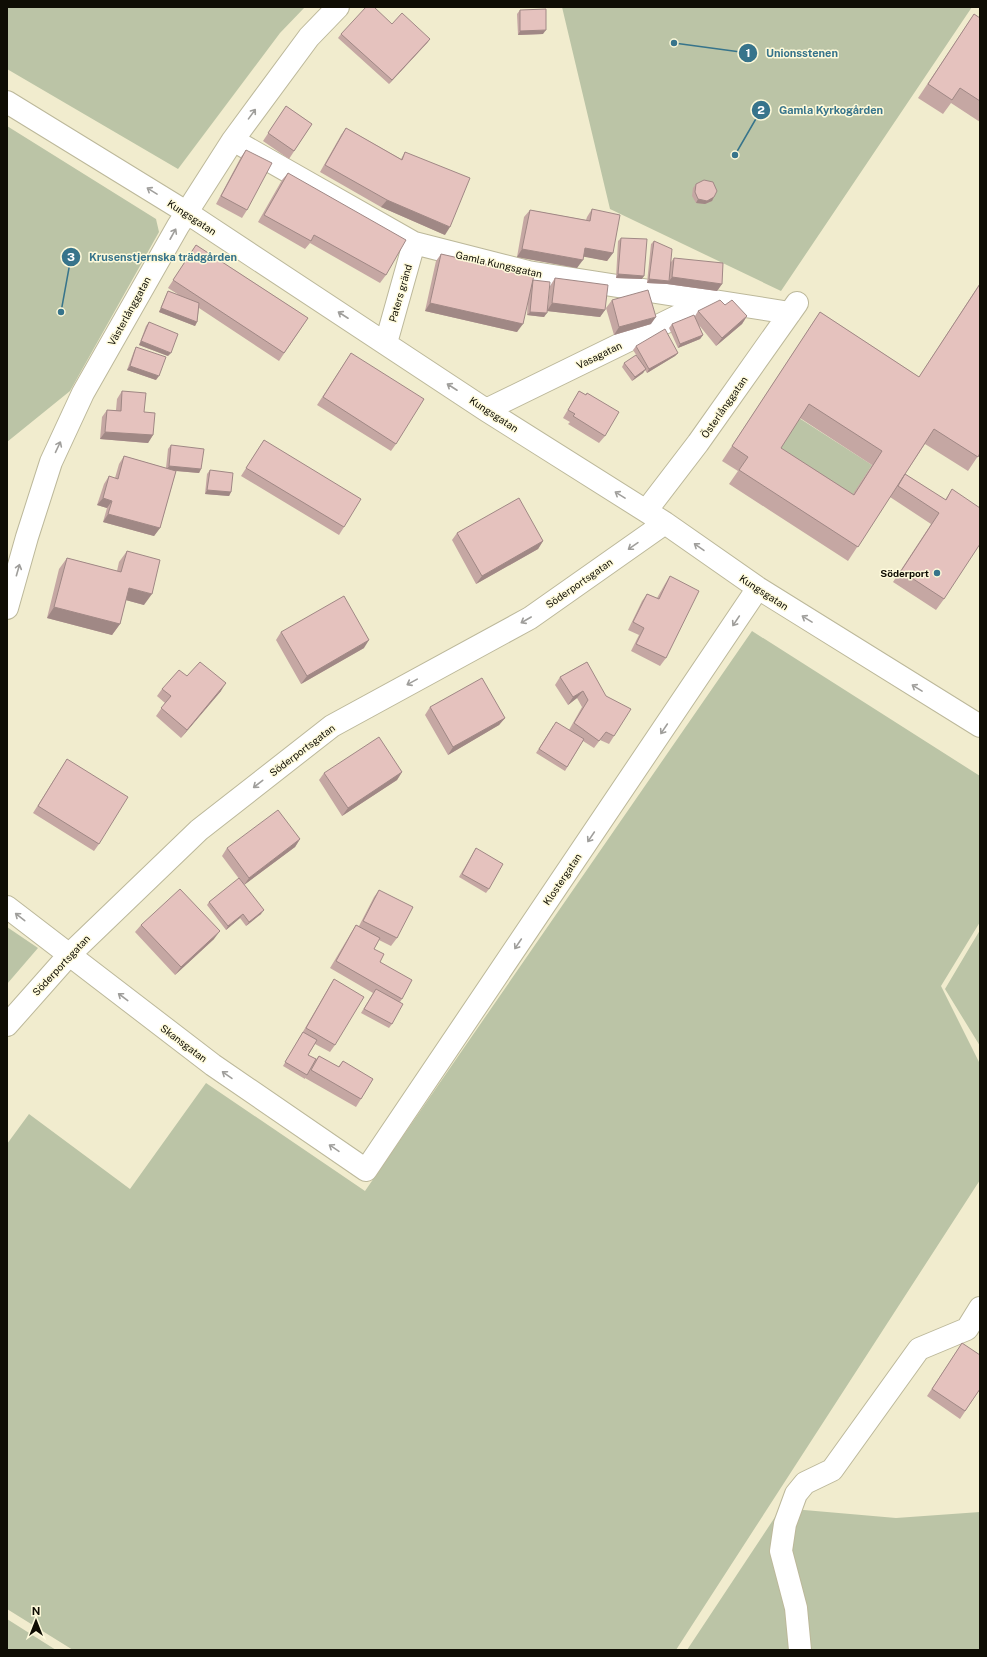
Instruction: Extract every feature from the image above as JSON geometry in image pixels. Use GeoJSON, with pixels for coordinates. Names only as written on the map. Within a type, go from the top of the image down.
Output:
{"type":"FeatureCollection","features":[{"type":"Feature","properties":{"kind":"street","name":"Västerlånggatan"},"geometry":{"type":"LineString","coordinates":[[7,608],[51,462],[83,393],[186,212],[234,140],[309,37],[338,7]]}},
{"type":"Feature","properties":{"kind":"street","name":"Kungsgatan"},"geometry":{"type":"LineString","coordinates":[[7,102],[186,212],[486,410],[665,523],[758,588],[980,726]]}},
{"type":"Feature","properties":{"kind":"street","name":"Gamla Kungsgatan"},"geometry":{"type":"LineString","coordinates":[[234,140],[414,244],[528,272],[711,300],[794,307]]}},
{"type":"Feature","properties":{"kind":"street","name":"Paters gränd"},"geometry":{"type":"LineString","coordinates":[[386,343],[414,244]]}},
{"type":"Feature","properties":{"kind":"street","name":"Vasagatan"},"geometry":{"type":"LineString","coordinates":[[486,410],[711,300]]}},
{"type":"Feature","properties":{"kind":"street","name":"Österlånggatan"},"geometry":{"type":"LineString","coordinates":[[646,511],[698,443],[794,307]]}},
{"type":"Feature","properties":{"kind":"street","name":"Söderportsgatan"},"geometry":{"type":"LineString","coordinates":[[7,1025],[69,955],[199,830],[332,726],[530,618],[665,523]]}},
{"type":"Feature","properties":{"kind":"street","name":"Klostergatan"},"geometry":{"type":"LineString","coordinates":[[366,1170],[758,588]]}},
{"type":"Feature","properties":{"kind":"street","name":"Skansgatan"},"geometry":{"type":"LineString","coordinates":[[7,907],[213,1065],[366,1170]]}},
{"type":"Feature","properties":{"kind":"street"},"geometry":{"type":"LineString","coordinates":[[800,1650],[796,1608],[781,1551],[785,1524],[796,1494],[805,1483],[832,1470],[919,1349],[966,1329],[980,1308]]}},
{"type":"Feature","properties":{"kind":"green space"},"geometry":{"type":"Polygon","coordinates":[[[7,7],[305,7],[280,33],[178,169],[7,69],[7,7]]]}},
{"type":"Feature","properties":{"kind":"green space"},"geometry":{"type":"Polygon","coordinates":[[[562,7],[972,7],[781,291],[610,209],[562,7]]]}},
{"type":"Feature","properties":{"kind":"green space"},"geometry":{"type":"Polygon","coordinates":[[[7,126],[156,219],[159,232],[70,391],[7,442],[7,126]]]}},
{"type":"Feature","properties":{"kind":"green space"},"geometry":{"type":"Polygon","coordinates":[[[799,418],[872,465],[844,509],[771,462],[799,418]]]}},
{"type":"Feature","properties":{"kind":"green space"},"geometry":{"type":"Polygon","coordinates":[[[752,631],[980,776],[980,922],[941,986],[980,1064],[980,1180],[676,1650],[73,1650],[7,1609],[7,1144],[29,1114],[130,1189],[206,1083],[365,1191],[752,631]]]}},
{"type":"Feature","properties":{"kind":"green space"},"geometry":{"type":"Polygon","coordinates":[[[7,927],[38,948],[7,984],[7,927]]]}},
{"type":"Feature","properties":{"kind":"green space"},"geometry":{"type":"Polygon","coordinates":[[[980,930],[980,1046],[945,989],[980,930]]]}},
{"type":"Feature","properties":{"kind":"green space"},"geometry":{"type":"Polygon","coordinates":[[[781,1508],[896,1518],[980,1512],[980,1650],[687,1650],[781,1508]]]}},
{"type":"Feature","properties":{"kind":"green space"},"geometry":{"type":"Polygon","coordinates":[[[7,1619],[56,1650],[7,1650],[7,1619]]]}},
{"type":"Feature","properties":{"kind":"building"},"geometry":{"type":"Polygon","coordinates":[[[366,7],[374,7],[392,24],[402,13],[430,39],[392,80],[341,34],[366,7]]]}},
{"type":"Feature","properties":{"kind":"building"},"geometry":{"type":"Polygon","coordinates":[[[546,9],[546,30],[520,31],[520,10],[546,9]]]}},
{"type":"Feature","properties":{"kind":"building"},"geometry":{"type":"Polygon","coordinates":[[[974,14],[980,18],[980,101],[960,88],[952,100],[928,84],[974,14]]]}},
{"type":"Feature","properties":{"kind":"building"},"geometry":{"type":"Polygon","coordinates":[[[286,106],[312,124],[294,151],[268,133],[286,106]]]}},
{"type":"Feature","properties":{"kind":"building"},"geometry":{"type":"Polygon","coordinates":[[[346,128],[402,160],[405,152],[470,178],[450,227],[387,200],[325,165],[346,128]]]}},
{"type":"Feature","properties":{"kind":"building"},"geometry":{"type":"Polygon","coordinates":[[[246,150],[272,163],[247,210],[221,196],[246,150]]]}},
{"type":"Feature","properties":{"kind":"building"},"geometry":{"type":"Polygon","coordinates":[[[288,173],[406,240],[386,275],[314,235],[311,241],[264,215],[288,173]]]}},
{"type":"Feature","properties":{"kind":"building"},"geometry":{"type":"Polygon","coordinates":[[[704,180],[713,182],[717,191],[714,197],[707,201],[698,199],[695,192],[696,184],[704,180]]]}},
{"type":"Feature","properties":{"kind":"building"},"geometry":{"type":"Polygon","coordinates":[[[592,209],[620,215],[613,253],[585,248],[583,260],[522,249],[530,210],[590,221],[592,209]]]}},
{"type":"Feature","properties":{"kind":"building"},"geometry":{"type":"Polygon","coordinates":[[[621,238],[647,239],[644,276],[618,274],[621,238]]]}},
{"type":"Feature","properties":{"kind":"building"},"geometry":{"type":"Polygon","coordinates":[[[654,241],[672,249],[669,281],[649,279],[654,241]]]}},
{"type":"Feature","properties":{"kind":"building"},"geometry":{"type":"Polygon","coordinates":[[[196,245],[308,318],[284,353],[173,280],[196,245]]]}},
{"type":"Feature","properties":{"kind":"building"},"geometry":{"type":"Polygon","coordinates":[[[441,254],[534,275],[523,324],[430,303],[441,254]]]}},
{"type":"Feature","properties":{"kind":"building"},"geometry":{"type":"Polygon","coordinates":[[[674,258],[723,263],[722,284],[672,277],[674,258]]]}},
{"type":"Feature","properties":{"kind":"building"},"geometry":{"type":"Polygon","coordinates":[[[555,278],[608,285],[605,310],[552,303],[555,278]]]}},
{"type":"Feature","properties":{"kind":"building"},"geometry":{"type":"Polygon","coordinates":[[[533,280],[550,282],[547,313],[530,312],[533,280]]]}},
{"type":"Feature","properties":{"kind":"building"},"geometry":{"type":"Polygon","coordinates":[[[980,284],[980,453],[978,457],[934,429],[858,547],[739,470],[748,457],[732,446],[820,312],[919,377],[980,284]],[[809,404],[781,448],[854,495],[882,451],[809,404]]]}},
{"type":"Feature","properties":{"kind":"building"},"geometry":{"type":"Polygon","coordinates":[[[648,290],[656,317],[619,327],[612,300],[648,290]]]}},
{"type":"Feature","properties":{"kind":"building"},"geometry":{"type":"Polygon","coordinates":[[[168,291],[199,303],[197,322],[161,308],[168,291]]]}},
{"type":"Feature","properties":{"kind":"building"},"geometry":{"type":"Polygon","coordinates":[[[720,300],[725,305],[732,300],[747,316],[722,338],[698,311],[720,300]]]}},
{"type":"Feature","properties":{"kind":"building"},"geometry":{"type":"Polygon","coordinates":[[[694,315],[703,335],[680,344],[672,324],[694,315]]]}},
{"type":"Feature","properties":{"kind":"building"},"geometry":{"type":"Polygon","coordinates":[[[149,322],[178,334],[171,353],[141,341],[149,322]]]}},
{"type":"Feature","properties":{"kind":"building"},"geometry":{"type":"Polygon","coordinates":[[[665,329],[678,353],[649,369],[636,346],[665,329]]]}},
{"type":"Feature","properties":{"kind":"building"},"geometry":{"type":"Polygon","coordinates":[[[136,347],[166,357],[159,376],[130,366],[136,347]]]}},
{"type":"Feature","properties":{"kind":"building"},"geometry":{"type":"Polygon","coordinates":[[[351,353],[424,399],[396,444],[323,397],[351,353]]]}},
{"type":"Feature","properties":{"kind":"building"},"geometry":{"type":"Polygon","coordinates":[[[636,355],[646,369],[635,377],[624,363],[636,355]]]}},
{"type":"Feature","properties":{"kind":"building"},"geometry":{"type":"Polygon","coordinates":[[[122,391],[146,393],[144,412],[155,413],[153,435],[105,432],[107,410],[121,411],[122,391]]]}},
{"type":"Feature","properties":{"kind":"building"},"geometry":{"type":"Polygon","coordinates":[[[579,391],[586,395],[587,393],[619,412],[605,436],[573,416],[575,414],[568,410],[579,391]]]}},
{"type":"Feature","properties":{"kind":"building"},"geometry":{"type":"Polygon","coordinates":[[[264,440],[361,499],[344,527],[246,468],[264,440]]]}},
{"type":"Feature","properties":{"kind":"building"},"geometry":{"type":"Polygon","coordinates":[[[171,445],[204,449],[201,469],[169,466],[171,445]]]}},
{"type":"Feature","properties":{"kind":"building"},"geometry":{"type":"Polygon","coordinates":[[[124,456],[176,471],[160,528],[108,514],[112,501],[103,498],[109,476],[118,479],[124,456]]]}},
{"type":"Feature","properties":{"kind":"building"},"geometry":{"type":"Polygon","coordinates":[[[210,470],[233,473],[231,492],[207,490],[210,470]]]}},
{"type":"Feature","properties":{"kind":"building"},"geometry":{"type":"Polygon","coordinates":[[[905,474],[946,500],[952,489],[980,508],[980,544],[944,599],[901,571],[939,513],[898,486],[905,474]]]}},
{"type":"Feature","properties":{"kind":"building"},"geometry":{"type":"Polygon","coordinates":[[[519,498],[543,541],[482,576],[457,533],[519,498]]]}},
{"type":"Feature","properties":{"kind":"building"},"geometry":{"type":"Polygon","coordinates":[[[127,551],[160,560],[152,594],[129,588],[120,624],[54,607],[67,558],[121,572],[127,551]]]}},
{"type":"Feature","properties":{"kind":"building"},"geometry":{"type":"Polygon","coordinates":[[[670,576],[699,591],[666,658],[636,644],[644,628],[633,622],[647,594],[659,599],[670,576]]]}},
{"type":"Feature","properties":{"kind":"building"},"geometry":{"type":"Polygon","coordinates":[[[344,596],[369,640],[307,676],[281,632],[344,596]]]}},
{"type":"Feature","properties":{"kind":"building"},"geometry":{"type":"Polygon","coordinates":[[[200,662],[226,683],[187,730],[161,708],[171,696],[162,689],[179,670],[187,676],[200,662]]]}},
{"type":"Feature","properties":{"kind":"building"},"geometry":{"type":"Polygon","coordinates":[[[587,662],[606,696],[631,709],[614,736],[606,732],[599,741],[574,723],[588,700],[583,691],[573,697],[560,677],[587,662]]]}},
{"type":"Feature","properties":{"kind":"building"},"geometry":{"type":"Polygon","coordinates":[[[482,678],[505,718],[453,747],[430,707],[482,678]]]}},
{"type":"Feature","properties":{"kind":"building"},"geometry":{"type":"Polygon","coordinates":[[[556,722],[584,739],[567,767],[539,749],[556,722]]]}},
{"type":"Feature","properties":{"kind":"building"},"geometry":{"type":"Polygon","coordinates":[[[379,737],[402,772],[348,808],[324,773],[379,737]]]}},
{"type":"Feature","properties":{"kind":"building"},"geometry":{"type":"Polygon","coordinates":[[[67,759],[128,797],[99,844],[38,806],[67,759]]]}},
{"type":"Feature","properties":{"kind":"building"},"geometry":{"type":"Polygon","coordinates":[[[278,810],[300,839],[249,878],[227,848],[278,810]]]}},
{"type":"Feature","properties":{"kind":"building"},"geometry":{"type":"Polygon","coordinates":[[[476,848],[503,864],[489,889],[462,874],[476,848]]]}},
{"type":"Feature","properties":{"kind":"building"},"geometry":{"type":"Polygon","coordinates":[[[239,878],[264,910],[249,922],[243,914],[228,926],[209,902],[239,878]]]}},
{"type":"Feature","properties":{"kind":"building"},"geometry":{"type":"Polygon","coordinates":[[[180,889],[220,931],[181,967],[141,925],[180,889]]]}},
{"type":"Feature","properties":{"kind":"building"},"geometry":{"type":"Polygon","coordinates":[[[379,890],[413,907],[397,938],[363,921],[379,890]]]}},
{"type":"Feature","properties":{"kind":"building"},"geometry":{"type":"Polygon","coordinates":[[[356,925],[380,938],[374,949],[384,954],[380,962],[412,980],[402,999],[336,961],[356,925]]]}},
{"type":"Feature","properties":{"kind":"building"},"geometry":{"type":"Polygon","coordinates":[[[334,979],[364,997],[335,1045],[306,1028],[334,979]]]}},
{"type":"Feature","properties":{"kind":"building"},"geometry":{"type":"Polygon","coordinates":[[[376,989],[403,1004],[392,1024],[364,1009],[376,989]]]}},
{"type":"Feature","properties":{"kind":"building"},"geometry":{"type":"Polygon","coordinates":[[[303,1032],[317,1040],[308,1055],[316,1059],[307,1075],[285,1062],[303,1032]]]}},
{"type":"Feature","properties":{"kind":"building"},"geometry":{"type":"Polygon","coordinates":[[[319,1056],[339,1067],[343,1061],[373,1079],[361,1099],[311,1070],[319,1056]]]}},
{"type":"Feature","properties":{"kind":"building"},"geometry":{"type":"Polygon","coordinates":[[[962,1343],[980,1355],[980,1389],[965,1411],[932,1389],[962,1343]]]}},
{"type":"Feature","properties":{"kind":"place","name":"Unionsstenen"},"geometry":{"type":"Point","coordinates":[674,43]}},
{"type":"Feature","properties":{"kind":"place","name":"Gamla Kyrkogården"},"geometry":{"type":"Point","coordinates":[735,155]}},
{"type":"Feature","properties":{"kind":"place","name":"Krusenstjernska trädgården"},"geometry":{"type":"Point","coordinates":[61,312]}},
{"type":"Feature","properties":{"kind":"place","name":"Söderport"},"geometry":{"type":"Point","coordinates":[937,573]}}]}
